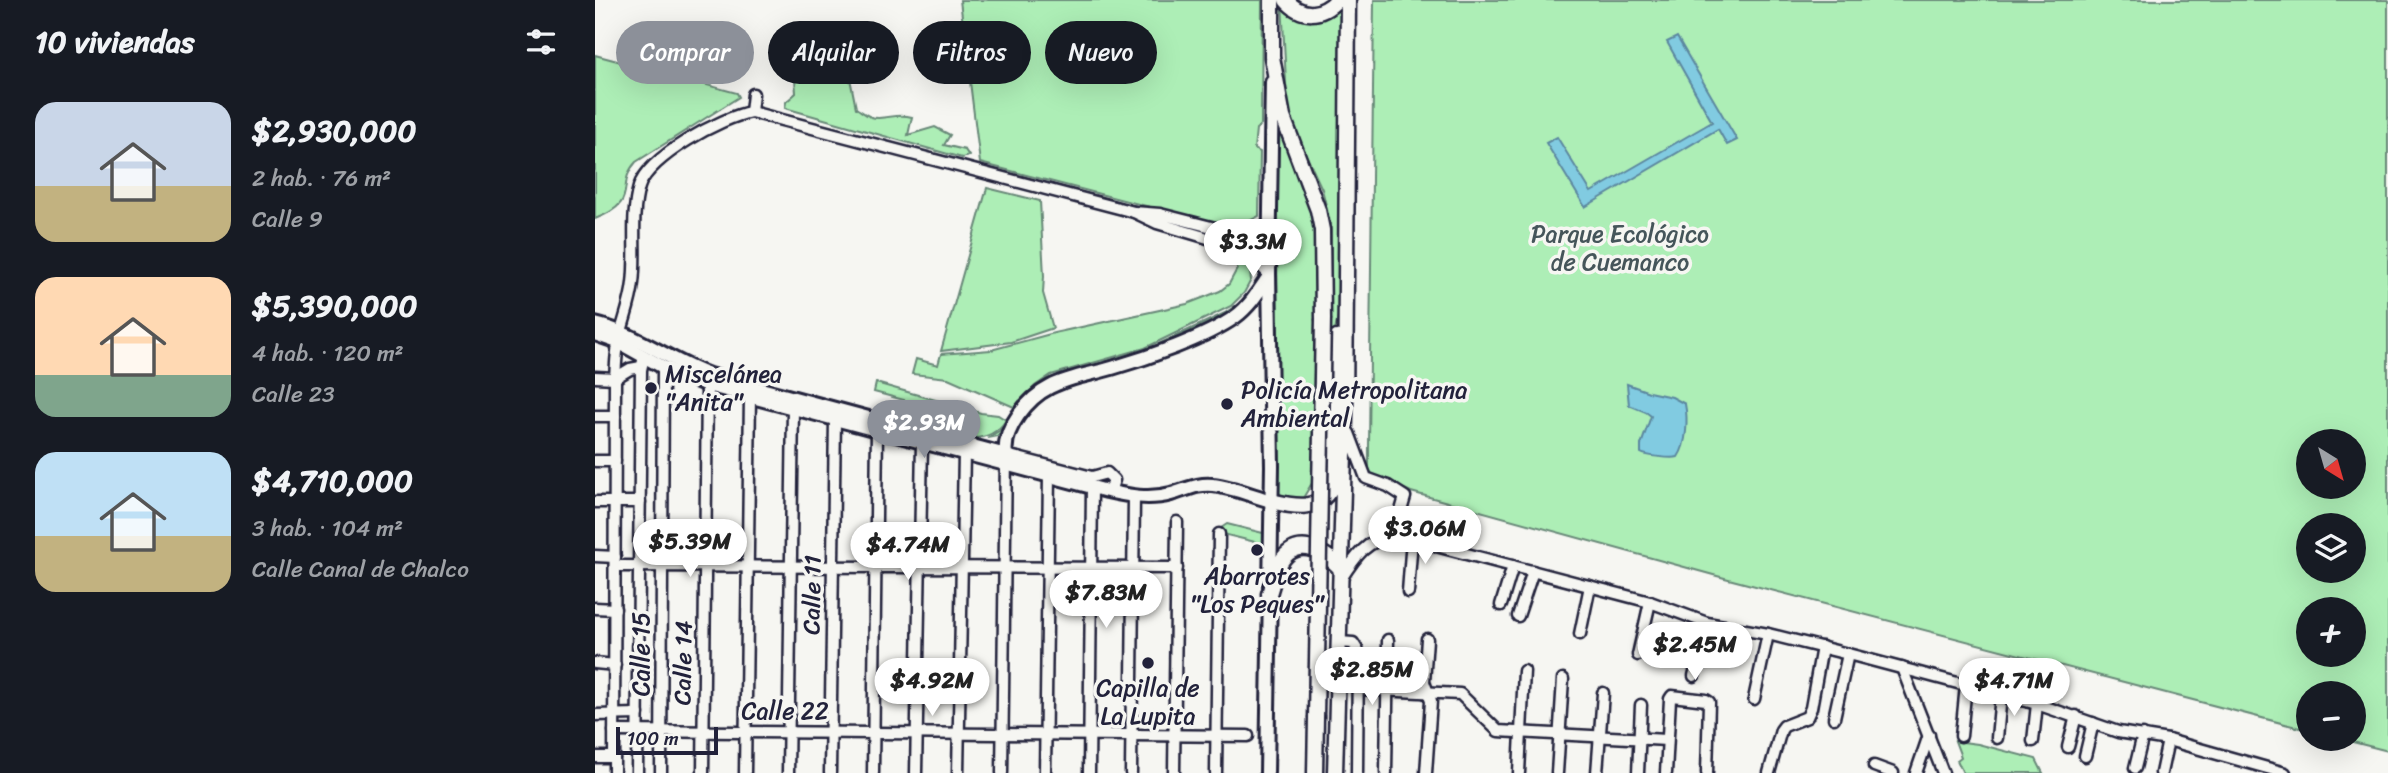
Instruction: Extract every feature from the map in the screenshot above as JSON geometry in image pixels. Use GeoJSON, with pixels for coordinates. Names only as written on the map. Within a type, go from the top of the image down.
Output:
{"type":"FeatureCollection","features":[{"type":"Feature","properties":{"kind":"highway"},"geometry":{"type":"LineString","coordinates":[[1272,0],[1272,57],[1283,117],[1318,210],[1322,230],[1324,269],[1315,773]]}},
{"type":"Feature","properties":{"kind":"highway"},"geometry":{"type":"LineString","coordinates":[[1286,0],[1296,10],[1313,14],[1322,12],[1337,0]]}},
{"type":"Feature","properties":{"kind":"highway"},"geometry":{"type":"LineString","coordinates":[[1335,773],[1345,418],[1348,0]]}},
{"type":"Feature","properties":{"kind":"highway"},"geometry":{"type":"LineString","coordinates":[[1271,501],[1307,507],[1328,495],[1332,487],[1333,369],[1344,288]]}},
{"type":"Feature","properties":{"kind":"highway"},"geometry":{"type":"LineString","coordinates":[[1269,594],[1278,566],[1292,551],[1312,548],[1328,555],[1341,574]]}},
{"type":"Feature","properties":{"kind":"main road"},"geometry":{"type":"LineString","coordinates":[[1267,773],[1271,501],[1269,275],[1272,57]]}},
{"type":"Feature","properties":{"kind":"main road"},"geometry":{"type":"LineString","coordinates":[[977,446],[991,443],[1010,430],[1038,395],[1058,383],[1135,361],[1226,322],[1249,304],[1269,275]]}},
{"type":"Feature","properties":{"kind":"main road"},"geometry":{"type":"LineString","coordinates":[[595,324],[709,375],[977,446],[1049,475],[1107,491],[1134,497],[1153,497],[1173,494],[1193,485],[1214,485],[1271,501]]}},
{"type":"Feature","properties":{"kind":"main road"},"geometry":{"type":"LineString","coordinates":[[595,334],[620,337],[643,361],[707,385],[964,453],[1006,459]]}},
{"type":"Feature","properties":{"kind":"main road"},"geometry":{"type":"LineString","coordinates":[[1006,459],[1010,430]]}},
{"type":"Feature","properties":{"kind":"street"},"geometry":{"type":"LineString","coordinates":[[751,112],[753,94]]}},
{"type":"Feature","properties":{"kind":"street"},"geometry":{"type":"LineString","coordinates":[[614,773],[615,378],[620,337],[632,294],[635,271],[636,201],[639,186],[648,171],[683,144],[719,122],[751,112],[1134,212],[1160,214],[1245,249],[1253,261],[1269,275]]}},
{"type":"Feature","properties":{"kind":"street"},"geometry":{"type":"LineString","coordinates":[[1206,231],[1247,236],[1259,227],[1270,227]]}},
{"type":"Feature","properties":{"kind":"street"},"geometry":{"type":"LineString","coordinates":[[1245,249],[1247,236]]}},
{"type":"Feature","properties":{"kind":"street"},"geometry":{"type":"LineString","coordinates":[[595,377],[615,378],[643,361]]}},
{"type":"Feature","properties":{"kind":"street"},"geometry":{"type":"LineString","coordinates":[[637,773],[643,361]]}},
{"type":"Feature","properties":{"kind":"street","name":"Calle 15"},"geometry":{"type":"LineString","coordinates":[[661,773],[663,367]]}},
{"type":"Feature","properties":{"kind":"street","name":"Calle 14"},"geometry":{"type":"LineString","coordinates":[[703,773],[707,385]]}},
{"type":"Feature","properties":{"kind":"street"},"geometry":{"type":"LineString","coordinates":[[745,773],[750,396]]}},
{"type":"Feature","properties":{"kind":"street"},"geometry":{"type":"LineString","coordinates":[[788,773],[793,407]]}},
{"type":"Feature","properties":{"kind":"street"},"geometry":{"type":"LineString","coordinates":[[595,416],[615,416]]}},
{"type":"Feature","properties":{"kind":"street","name":"Calle 11"},"geometry":{"type":"LineString","coordinates":[[830,773],[835,418]]}},
{"type":"Feature","properties":{"kind":"street"},"geometry":{"type":"LineString","coordinates":[[1345,418],[1363,475],[1370,481],[1388,486],[1405,498],[1396,531]]}},
{"type":"Feature","properties":{"kind":"street"},"geometry":{"type":"LineString","coordinates":[[873,773],[877,431]]}},
{"type":"Feature","properties":{"kind":"street"},"geometry":{"type":"LineString","coordinates":[[916,773],[922,442]]}},
{"type":"Feature","properties":{"kind":"street"},"geometry":{"type":"LineString","coordinates":[[958,773],[964,453]]}},
{"type":"Feature","properties":{"kind":"street"},"geometry":{"type":"LineString","coordinates":[[1002,773],[1006,459],[1092,477],[1107,473],[1114,480],[1107,491]]}},
{"type":"Feature","properties":{"kind":"street"},"geometry":{"type":"LineString","coordinates":[[595,461],[615,461]]}},
{"type":"Feature","properties":{"kind":"street"},"geometry":{"type":"LineString","coordinates":[[1045,773],[1049,475]]}},
{"type":"Feature","properties":{"kind":"street"},"geometry":{"type":"LineString","coordinates":[[1089,773],[1092,487]]}},
{"type":"Feature","properties":{"kind":"street"},"geometry":{"type":"LineString","coordinates":[[1131,773],[1134,497]]}},
{"type":"Feature","properties":{"kind":"street"},"geometry":{"type":"LineString","coordinates":[[595,502],[640,502]]}},
{"type":"Feature","properties":{"kind":"street"},"geometry":{"type":"LineString","coordinates":[[1174,773],[1177,522]]}},
{"type":"Feature","properties":{"kind":"street"},"geometry":{"type":"LineString","coordinates":[[1341,574],[1369,543],[1396,531],[1412,539],[1650,602],[1707,623],[1769,634],[1902,668],[2037,704],[2118,732],[2168,740],[2285,773]]}},
{"type":"Feature","properties":{"kind":"street"},"geometry":{"type":"LineString","coordinates":[[1216,773],[1219,534]]}},
{"type":"Feature","properties":{"kind":"street"},"geometry":{"type":"LineString","coordinates":[[1408,592],[1412,539]]}},
{"type":"Feature","properties":{"kind":"street"},"geometry":{"type":"LineString","coordinates":[[595,556],[639,566],[1177,568]]}},
{"type":"Feature","properties":{"kind":"street"},"geometry":{"type":"LineString","coordinates":[[1501,605],[1513,566]]}},
{"type":"Feature","properties":{"kind":"street"},"geometry":{"type":"LineString","coordinates":[[1518,616],[1533,571]]}},
{"type":"Feature","properties":{"kind":"street"},"geometry":{"type":"LineString","coordinates":[[1580,634],[1590,586]]}},
{"type":"Feature","properties":{"kind":"street"},"geometry":{"type":"LineString","coordinates":[[1638,654],[1650,602]]}},
{"type":"Feature","properties":{"kind":"street"},"geometry":{"type":"LineString","coordinates":[[595,608],[615,608]]}},
{"type":"Feature","properties":{"kind":"street"},"geometry":{"type":"LineString","coordinates":[[1694,676],[1707,623]]}},
{"type":"Feature","properties":{"kind":"street"},"geometry":{"type":"LineString","coordinates":[[1755,699],[1769,634]]}},
{"type":"Feature","properties":{"kind":"street"},"geometry":{"type":"LineString","coordinates":[[1426,773],[1431,701],[1424,682],[1427,639]]}},
{"type":"Feature","properties":{"kind":"street"},"geometry":{"type":"LineString","coordinates":[[1386,773],[1388,640]]}},
{"type":"Feature","properties":{"kind":"street"},"geometry":{"type":"LineString","coordinates":[[1339,642],[1357,646],[1357,773]]}},
{"type":"Feature","properties":{"kind":"street"},"geometry":{"type":"LineString","coordinates":[[1769,773],[1781,730],[1789,723],[1807,717],[1811,708],[1822,648]]}},
{"type":"Feature","properties":{"kind":"street"},"geometry":{"type":"LineString","coordinates":[[1835,718],[1848,654]]}},
{"type":"Feature","properties":{"kind":"street"},"geometry":{"type":"LineString","coordinates":[[595,663],[615,664]]}},
{"type":"Feature","properties":{"kind":"street"},"geometry":{"type":"LineString","coordinates":[[1902,668],[1943,773]]}},
{"type":"Feature","properties":{"kind":"street"},"geometry":{"type":"LineString","coordinates":[[1519,773],[1524,671]]}},
{"type":"Feature","properties":{"kind":"street"},"geometry":{"type":"LineString","coordinates":[[1557,773],[1563,679]]}},
{"type":"Feature","properties":{"kind":"street"},"geometry":{"type":"LineString","coordinates":[[1961,736],[1966,685]]}},
{"type":"Feature","properties":{"kind":"street"},"geometry":{"type":"LineString","coordinates":[[1359,689],[1462,694],[1495,730],[1668,740]]}},
{"type":"Feature","properties":{"kind":"street"},"geometry":{"type":"LineString","coordinates":[[1597,773],[1603,692]]}},
{"type":"Feature","properties":{"kind":"street"},"geometry":{"type":"LineString","coordinates":[[1997,738],[2001,695]]}},
{"type":"Feature","properties":{"kind":"street"},"geometry":{"type":"LineString","coordinates":[[1666,773],[1672,696],[1709,702],[1707,773]]}},
{"type":"Feature","properties":{"kind":"street"},"geometry":{"type":"LineString","coordinates":[[2033,741],[2037,704]]}},
{"type":"Feature","properties":{"kind":"street"},"geometry":{"type":"LineString","coordinates":[[1638,773],[1641,705]]}},
{"type":"Feature","properties":{"kind":"street"},"geometry":{"type":"LineString","coordinates":[[595,715],[638,714]]}},
{"type":"Feature","properties":{"kind":"street"},"geometry":{"type":"LineString","coordinates":[[2068,747],[2076,716]]}},
{"type":"Feature","properties":{"kind":"street"},"geometry":{"type":"LineString","coordinates":[[2085,756],[2093,723]]}},
{"type":"Feature","properties":{"kind":"street","name":"Calle 22"},"geometry":{"type":"LineString","coordinates":[[614,731],[1248,736]]}},
{"type":"Feature","properties":{"kind":"street"},"geometry":{"type":"LineString","coordinates":[[1916,773],[1929,735]]}},
{"type":"Feature","properties":{"kind":"street"},"geometry":{"type":"LineString","coordinates":[[2135,768],[2143,735]]}},
{"type":"Feature","properties":{"kind":"street"},"geometry":{"type":"LineString","coordinates":[[2161,773],[2168,740]]}},
{"type":"Feature","properties":{"kind":"street"},"geometry":{"type":"LineString","coordinates":[[595,757],[614,757]]}},
{"type":"Feature","properties":{"kind":"street"},"geometry":{"type":"LineString","coordinates":[[1874,766],[1893,773]]}},
{"type":"Feature","properties":{"kind":"green space"},"geometry":{"type":"Polygon","coordinates":[[[960,0],[1262,0],[1261,125],[1256,129],[1254,149],[1260,152],[1259,216],[1235,229],[980,163],[970,84],[1031,84],[1031,21],[963,21],[960,0]]]}},
{"type":"Feature","properties":{"kind":"green space"},"geometry":{"type":"Polygon","coordinates":[[[1282,0],[1330,15],[1344,4],[1339,309],[1331,354],[1331,226],[1322,189],[1300,142],[1287,104],[1282,0]]]}},
{"type":"Feature","properties":{"kind":"green space","name":"Parque Ecológico de Cuemanco"},"geometry":{"type":"Polygon","coordinates":[[[1374,0],[2388,0],[2388,751],[2366,745],[2366,681],[2296,681],[2296,727],[1717,576],[1411,492],[1372,474],[1369,470],[1374,0]]]}},
{"type":"Feature","properties":{"kind":"green space"},"geometry":{"type":"Polygon","coordinates":[[[595,55],[616,61],[616,84],[703,84],[737,93],[739,97],[636,162],[627,178],[625,193],[618,206],[595,219],[595,55]]]}},
{"type":"Feature","properties":{"kind":"green space"},"geometry":{"type":"Polygon","coordinates":[[[795,84],[851,84],[856,108],[868,116],[912,117],[908,135],[935,127],[950,135],[944,145],[965,150],[969,156],[962,158],[785,108],[786,102],[796,93],[795,84]]]}},
{"type":"Feature","properties":{"kind":"green space"},"geometry":{"type":"Polygon","coordinates":[[[1276,123],[1301,174],[1317,223],[1320,265],[1315,318],[1312,483],[1303,498],[1279,494],[1276,123]]]}},
{"type":"Feature","properties":{"kind":"green space"},"geometry":{"type":"Polygon","coordinates":[[[987,188],[1040,201],[1043,293],[1053,328],[1011,342],[941,351],[987,188]]]}},
{"type":"Feature","properties":{"kind":"green space"},"geometry":{"type":"Polygon","coordinates":[[[1237,253],[1245,257],[1251,280],[1244,293],[1231,306],[1145,348],[1051,375],[1035,386],[1014,407],[948,378],[912,374],[916,359],[938,365],[941,354],[991,350],[1054,333],[1187,304],[1220,291],[1229,284],[1237,269],[1237,253]]]}},
{"type":"Feature","properties":{"kind":"green space"},"geometry":{"type":"Polygon","coordinates":[[[1250,290],[1252,291],[1244,301],[1229,313],[1149,351],[1072,373],[997,436],[987,438],[999,431],[1028,395],[1047,379],[1150,348],[1225,313],[1241,302],[1250,290]]]}},
{"type":"Feature","properties":{"kind":"green space"},"geometry":{"type":"Polygon","coordinates":[[[876,383],[981,413],[998,415],[1006,420],[998,429],[978,438],[944,433],[921,426],[903,406],[904,400],[874,392],[876,383]]]}},
{"type":"Feature","properties":{"kind":"green space"},"geometry":{"type":"Polygon","coordinates":[[[1227,524],[1263,533],[1263,544],[1215,532],[1227,524]]]}},
{"type":"Feature","properties":{"kind":"green space"},"geometry":{"type":"Polygon","coordinates":[[[1955,741],[2036,759],[2043,773],[1963,773],[1957,760],[1961,757],[1955,741]]]}},
{"type":"Feature","properties":{"kind":"water"},"geometry":{"type":"Polygon","coordinates":[[[1677,37],[1737,140],[1727,145],[1718,129],[1585,207],[1546,143],[1557,137],[1591,192],[1712,122],[1667,42],[1677,37]]]}},
{"type":"Feature","properties":{"kind":"water"},"geometry":{"type":"Polygon","coordinates":[[[1627,384],[1672,397],[1685,404],[1686,431],[1678,457],[1641,453],[1651,416],[1629,405],[1627,384]]]}},
{"type":"Feature","properties":{"kind":"place","name":"Miscelánea \"Anita\""},"geometry":{"type":"Point","coordinates":[651,388]}},
{"type":"Feature","properties":{"kind":"place","name":"Policía Metropolitana Ambiental"},"geometry":{"type":"Point","coordinates":[1227,404]}},
{"type":"Feature","properties":{"kind":"place","name":"Abarrotes \"Los Peques\""},"geometry":{"type":"Point","coordinates":[1257,550]}},
{"type":"Feature","properties":{"kind":"place","name":"Capilla de La Lupita"},"geometry":{"type":"Point","coordinates":[1148,663]}}]}
